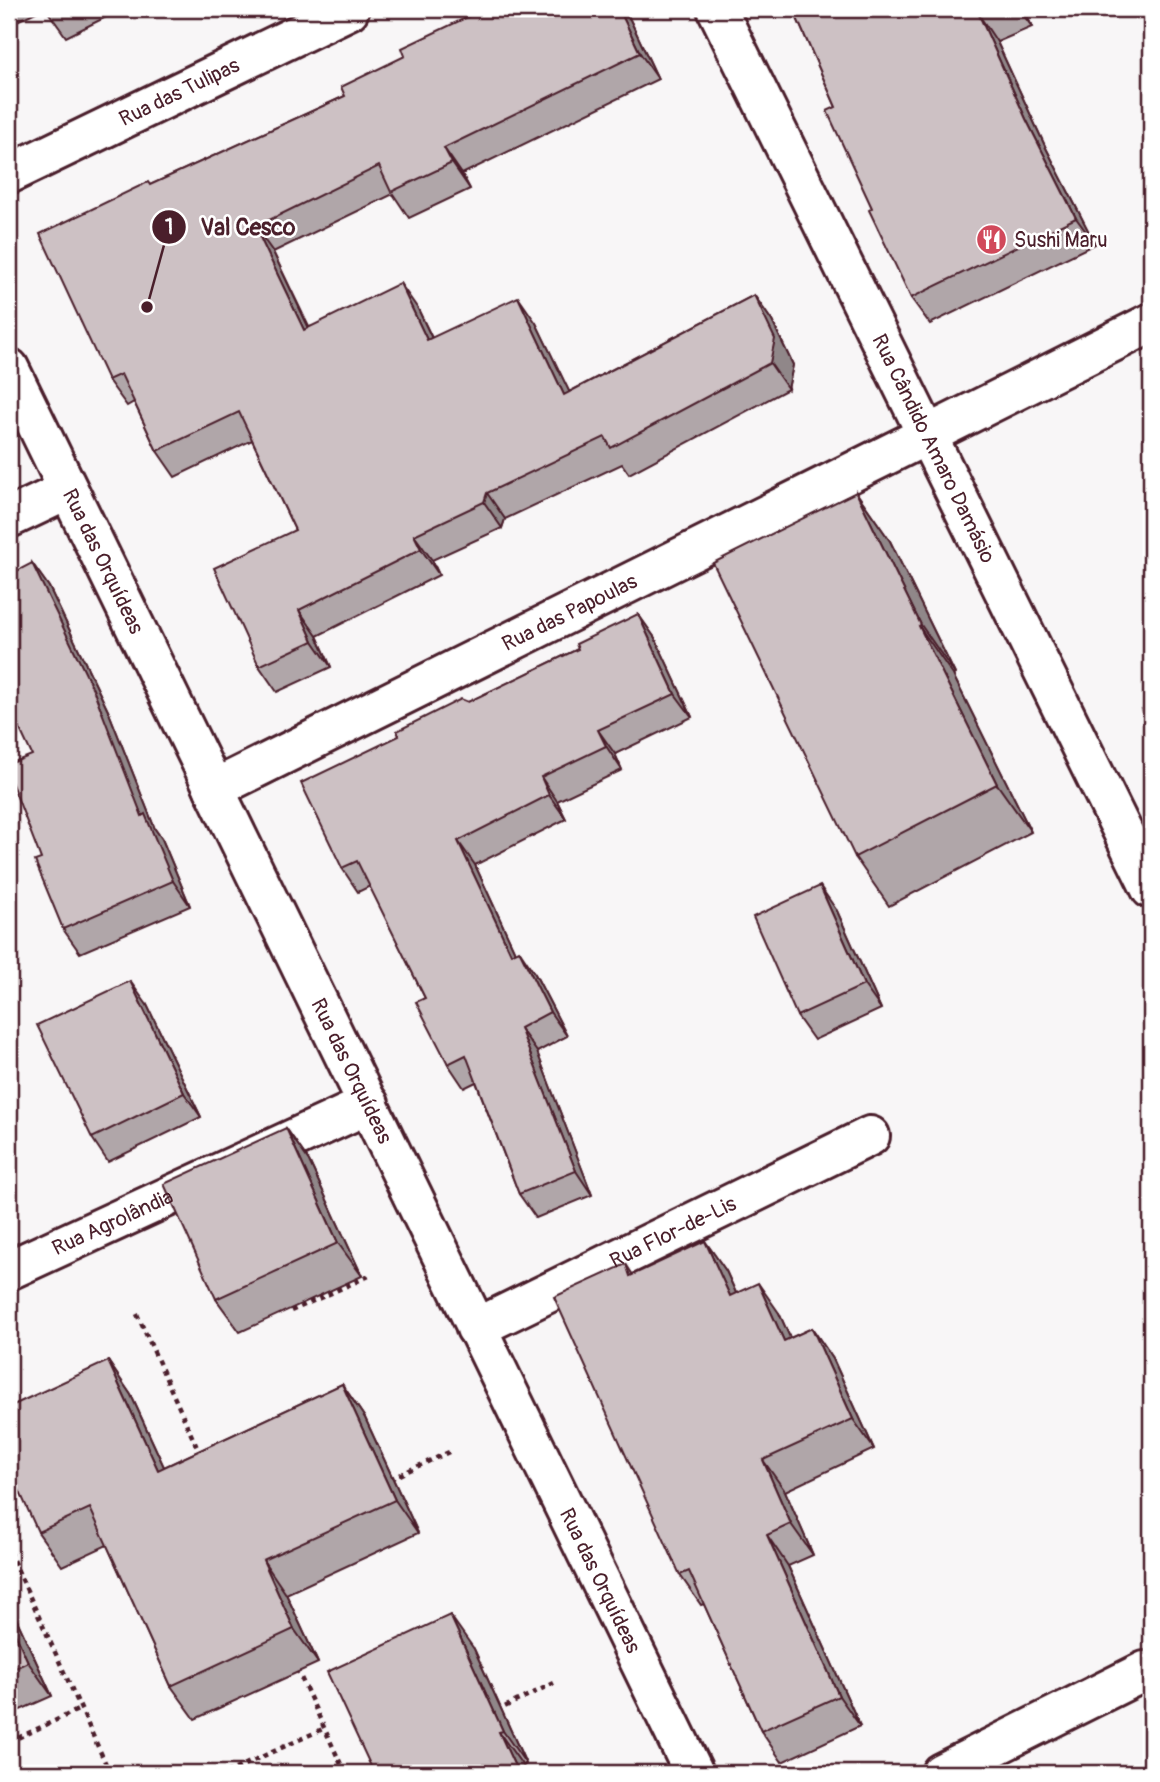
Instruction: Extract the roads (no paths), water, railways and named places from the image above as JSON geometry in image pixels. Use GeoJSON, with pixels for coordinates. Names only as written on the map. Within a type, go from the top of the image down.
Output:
{"type":"FeatureCollection","features":[{"type":"Feature","properties":{"kind":"street","name":"Rua Cândido Amaro Damásio"},"geometry":{"type":"LineString","coordinates":[[717,9],[1151,889]]}},
{"type":"Feature","properties":{"kind":"street","name":"Rua das Tulipas"},"geometry":{"type":"LineString","coordinates":[[9,174],[349,10]]}},
{"type":"Feature","properties":{"kind":"street","name":"Rua das Papoulas"},"geometry":{"type":"LineString","coordinates":[[214,789],[1151,323]]}},
{"type":"Feature","properties":{"kind":"street","name":"Rua das Orquídeas"},"geometry":{"type":"LineString","coordinates":[[9,368],[694,1773]]}},
{"type":"Feature","properties":{"kind":"street"},"geometry":{"type":"LineString","coordinates":[[9,518],[68,490]]}},
{"type":"Feature","properties":{"kind":"street","name":"Rua Agrolândia"},"geometry":{"type":"LineString","coordinates":[[9,1270],[369,1104]]}},
{"type":"Feature","properties":{"kind":"street","name":"Rua Flor-de-Lis"},"geometry":{"type":"LineString","coordinates":[[476,1328],[870,1136]]}},
{"type":"Feature","properties":{"kind":"street"},"geometry":{"type":"LineString","coordinates":[[941,1773],[1145,1671]]}},
{"type":"Feature","properties":{"kind":"place","name":"Sushi Maru"},"geometry":{"type":"Point","coordinates":[991,240]}},
{"type":"Feature","properties":{"kind":"place","name":"Val Cesco"},"geometry":{"type":"Point","coordinates":[147,307]}}]}
